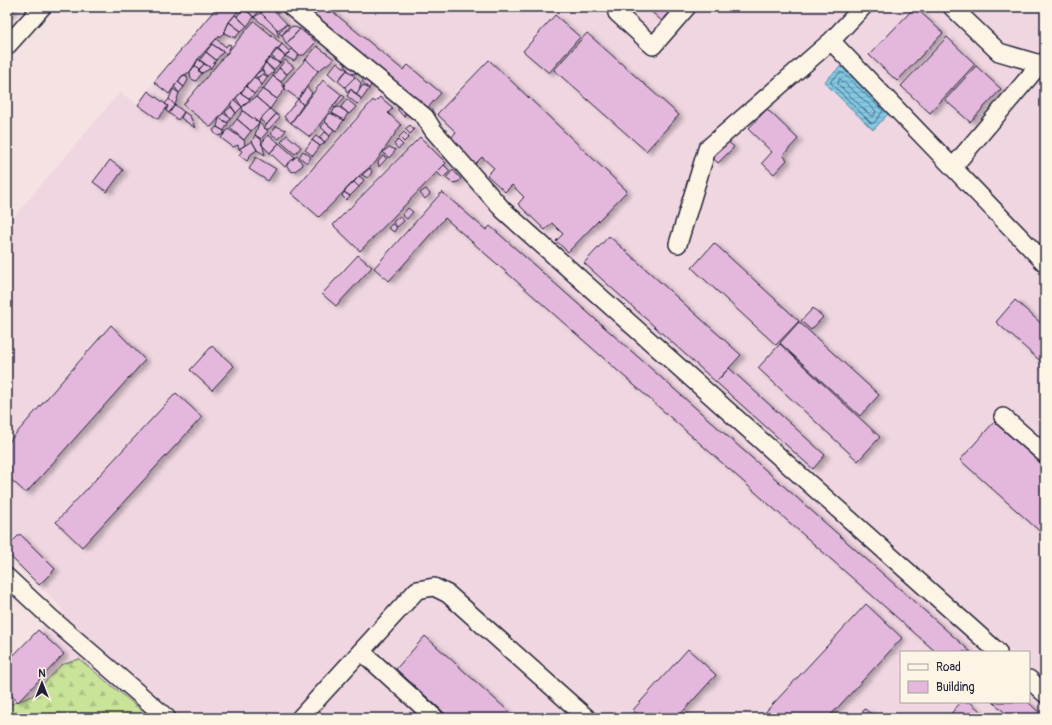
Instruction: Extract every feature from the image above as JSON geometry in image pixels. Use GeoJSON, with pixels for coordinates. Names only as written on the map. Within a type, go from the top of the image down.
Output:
{"type":"FeatureCollection","features":[{"type":"Feature","properties":{"kind":"street"},"geometry":{"type":"LineString","coordinates":[[7,46],[42,7]]}},
{"type":"Feature","properties":{"kind":"street"},"geometry":{"type":"LineString","coordinates":[[291,7],[425,117],[433,130],[503,210],[997,651]]}},
{"type":"Feature","properties":{"kind":"street"},"geometry":{"type":"LineString","coordinates":[[616,7],[617,13],[653,46],[687,7]]}},
{"type":"Feature","properties":{"kind":"street"},"geometry":{"type":"LineString","coordinates":[[678,244],[707,149],[831,41],[863,7]]}},
{"type":"Feature","properties":{"kind":"street"},"geometry":{"type":"LineString","coordinates":[[952,7],[999,52],[1043,64],[952,167]]}},
{"type":"Feature","properties":{"kind":"street"},"geometry":{"type":"LineString","coordinates":[[831,41],[1045,263]]}},
{"type":"Feature","properties":{"kind":"street"},"geometry":{"type":"LineString","coordinates":[[1003,417],[1045,454]]}},
{"type":"Feature","properties":{"kind":"street"},"geometry":{"type":"LineString","coordinates":[[7,577],[52,619],[167,718]]}},
{"type":"Feature","properties":{"kind":"street"},"geometry":{"type":"LineString","coordinates":[[300,718],[417,590],[434,587],[448,594],[587,718]]}},
{"type":"Feature","properties":{"kind":"street"},"geometry":{"type":"LineString","coordinates":[[361,651],[435,718]]}},
{"type":"Feature","properties":{"kind":"street"},"geometry":{"type":"LineString","coordinates":[[1030,681],[1045,694]]}},
{"type":"Feature","properties":{"kind":"shaded area"},"geometry":{"type":"Polygon","coordinates":[[[215,7],[1045,7],[1045,718],[7,718],[7,662],[38,630],[63,609],[7,553],[7,225],[120,92],[137,104],[215,7]]]}},
{"type":"Feature","properties":{"kind":"green space"},"geometry":{"type":"Polygon","coordinates":[[[79,659],[151,718],[9,718],[9,705],[32,696],[61,665],[79,659]]]}},
{"type":"Feature","properties":{"kind":"water"},"geometry":{"type":"Polygon","coordinates":[[[841,66],[890,112],[873,130],[824,82],[841,66]]]}},
{"type":"Feature","properties":{"kind":"building"},"geometry":{"type":"Polygon","coordinates":[[[7,7],[16,7],[7,17],[7,7]]]}},
{"type":"Feature","properties":{"kind":"building"},"geometry":{"type":"Polygon","coordinates":[[[217,7],[241,7],[229,22],[224,33],[216,39],[198,59],[190,72],[182,76],[169,94],[154,82],[217,7]]]}},
{"type":"Feature","properties":{"kind":"building"},"geometry":{"type":"Polygon","coordinates":[[[243,7],[254,7],[259,11],[254,17],[243,7]]]}},
{"type":"Feature","properties":{"kind":"building"},"geometry":{"type":"Polygon","coordinates":[[[254,7],[264,7],[265,8],[261,13],[254,7]]]}},
{"type":"Feature","properties":{"kind":"building"},"geometry":{"type":"Polygon","coordinates":[[[266,7],[271,7],[287,24],[278,30],[261,13],[266,7]]]}},
{"type":"Feature","properties":{"kind":"building"},"geometry":{"type":"Polygon","coordinates":[[[300,7],[327,7],[403,70],[408,65],[441,93],[425,111],[300,7]]]}},
{"type":"Feature","properties":{"kind":"building"},"geometry":{"type":"Polygon","coordinates":[[[646,7],[674,7],[662,21],[646,7]]]}},
{"type":"Feature","properties":{"kind":"building"},"geometry":{"type":"Polygon","coordinates":[[[915,7],[943,33],[897,81],[869,55],[915,7]]]}},
{"type":"Feature","properties":{"kind":"building"},"geometry":{"type":"Polygon","coordinates":[[[244,9],[254,17],[247,26],[237,16],[244,9]]]}},
{"type":"Feature","properties":{"kind":"building"},"geometry":{"type":"Polygon","coordinates":[[[261,13],[276,28],[279,38],[254,17],[261,13]]]}},
{"type":"Feature","properties":{"kind":"building"},"geometry":{"type":"Polygon","coordinates":[[[235,15],[247,26],[241,31],[229,22],[235,15]]]}},
{"type":"Feature","properties":{"kind":"building"},"geometry":{"type":"Polygon","coordinates":[[[555,15],[580,37],[549,73],[523,51],[555,15]]]}},
{"type":"Feature","properties":{"kind":"building"},"geometry":{"type":"Polygon","coordinates":[[[254,21],[282,44],[211,127],[183,105],[254,21]]]}},
{"type":"Feature","properties":{"kind":"building"},"geometry":{"type":"Polygon","coordinates":[[[229,22],[241,31],[235,38],[224,33],[229,22]]]}},
{"type":"Feature","properties":{"kind":"building"},"geometry":{"type":"Polygon","coordinates":[[[312,23],[317,33],[311,38],[304,32],[312,23]]]}},
{"type":"Feature","properties":{"kind":"building"},"geometry":{"type":"Polygon","coordinates":[[[287,24],[289,26],[282,35],[279,33],[287,24]]]}},
{"type":"Feature","properties":{"kind":"building"},"geometry":{"type":"Polygon","coordinates":[[[292,26],[300,29],[286,44],[282,35],[292,26]]]}},
{"type":"Feature","properties":{"kind":"building"},"geometry":{"type":"Polygon","coordinates":[[[300,29],[316,42],[304,55],[299,55],[286,44],[300,29]]]}},
{"type":"Feature","properties":{"kind":"building"},"geometry":{"type":"Polygon","coordinates":[[[587,33],[679,115],[646,151],[554,70],[587,33]]]}},
{"type":"Feature","properties":{"kind":"building"},"geometry":{"type":"Polygon","coordinates":[[[947,37],[975,64],[930,113],[901,86],[947,37]]]}},
{"type":"Feature","properties":{"kind":"building"},"geometry":{"type":"Polygon","coordinates":[[[216,39],[226,47],[228,44],[231,45],[227,54],[212,44],[216,39]]]}},
{"type":"Feature","properties":{"kind":"building"},"geometry":{"type":"Polygon","coordinates":[[[212,44],[223,52],[216,60],[206,52],[212,44]]]}},
{"type":"Feature","properties":{"kind":"building"},"geometry":{"type":"Polygon","coordinates":[[[282,44],[290,52],[285,56],[278,49],[282,44]]]}},
{"type":"Feature","properties":{"kind":"building"},"geometry":{"type":"Polygon","coordinates":[[[317,46],[334,59],[318,71],[306,59],[317,46]]]}},
{"type":"Feature","properties":{"kind":"building"},"geometry":{"type":"Polygon","coordinates":[[[276,49],[285,56],[280,63],[271,56],[276,49]]]}},
{"type":"Feature","properties":{"kind":"building"},"geometry":{"type":"Polygon","coordinates":[[[292,49],[299,55],[294,61],[285,56],[292,49]]]}},
{"type":"Feature","properties":{"kind":"building"},"geometry":{"type":"Polygon","coordinates":[[[206,52],[216,60],[211,68],[200,60],[206,52]]]}},
{"type":"Feature","properties":{"kind":"building"},"geometry":{"type":"Polygon","coordinates":[[[269,58],[280,63],[274,70],[265,62],[269,58]]]}},
{"type":"Feature","properties":{"kind":"building"},"geometry":{"type":"Polygon","coordinates":[[[198,59],[204,64],[199,69],[195,66],[198,59]]]}},
{"type":"Feature","properties":{"kind":"building"},"geometry":{"type":"Polygon","coordinates":[[[306,59],[318,71],[298,99],[285,89],[284,84],[306,59]]]}},
{"type":"Feature","properties":{"kind":"building"},"geometry":{"type":"Polygon","coordinates":[[[349,59],[359,65],[356,73],[351,74],[345,66],[349,59]]]}},
{"type":"Feature","properties":{"kind":"building"},"geometry":{"type":"Polygon","coordinates":[[[285,60],[294,67],[287,74],[279,68],[285,60]]]}},
{"type":"Feature","properties":{"kind":"building"},"geometry":{"type":"Polygon","coordinates":[[[489,60],[627,191],[568,252],[556,241],[563,234],[552,223],[545,230],[518,204],[524,197],[512,185],[505,192],[487,175],[494,168],[482,157],[475,164],[449,140],[456,132],[437,114],[489,60]]]}},
{"type":"Feature","properties":{"kind":"building"},"geometry":{"type":"Polygon","coordinates":[[[265,62],[274,72],[268,77],[262,70],[265,62]]]}},
{"type":"Feature","properties":{"kind":"building"},"geometry":{"type":"Polygon","coordinates":[[[337,62],[347,70],[337,81],[328,73],[337,62]]]}},
{"type":"Feature","properties":{"kind":"building"},"geometry":{"type":"Polygon","coordinates":[[[204,64],[211,68],[202,73],[198,71],[204,64]]]}},
{"type":"Feature","properties":{"kind":"building"},"geometry":{"type":"Polygon","coordinates":[[[195,66],[202,73],[196,81],[191,79],[190,72],[195,66]]]}},
{"type":"Feature","properties":{"kind":"building"},"geometry":{"type":"Polygon","coordinates":[[[976,66],[1001,89],[970,122],[945,100],[976,66]]]}},
{"type":"Feature","properties":{"kind":"building"},"geometry":{"type":"Polygon","coordinates":[[[279,68],[287,74],[281,82],[273,76],[279,68]]]}},
{"type":"Feature","properties":{"kind":"building"},"geometry":{"type":"Polygon","coordinates":[[[262,70],[264,73],[257,78],[255,75],[262,70]]]}},
{"type":"Feature","properties":{"kind":"building"},"geometry":{"type":"Polygon","coordinates":[[[347,70],[355,77],[345,87],[338,81],[347,70]]]}},
{"type":"Feature","properties":{"kind":"building"},"geometry":{"type":"Polygon","coordinates":[[[367,73],[372,83],[369,89],[362,81],[367,73]]]}},
{"type":"Feature","properties":{"kind":"building"},"geometry":{"type":"Polygon","coordinates":[[[263,74],[268,77],[262,85],[257,78],[263,74]]]}},
{"type":"Feature","properties":{"kind":"building"},"geometry":{"type":"Polygon","coordinates":[[[186,75],[188,80],[184,87],[178,82],[182,76],[186,75]]]}},
{"type":"Feature","properties":{"kind":"building"},"geometry":{"type":"Polygon","coordinates":[[[273,76],[281,82],[285,89],[277,99],[263,89],[273,76]]]}},
{"type":"Feature","properties":{"kind":"building"},"geometry":{"type":"Polygon","coordinates":[[[254,77],[262,85],[254,94],[246,86],[254,77]]]}},
{"type":"Feature","properties":{"kind":"building"},"geometry":{"type":"Polygon","coordinates":[[[355,77],[361,83],[358,93],[354,93],[351,89],[347,93],[345,87],[355,77]]]}},
{"type":"Feature","properties":{"kind":"building"},"geometry":{"type":"Polygon","coordinates":[[[323,80],[342,95],[310,137],[291,123],[323,80]]]}},
{"type":"Feature","properties":{"kind":"building"},"geometry":{"type":"Polygon","coordinates":[[[178,82],[184,87],[179,93],[174,86],[178,82]]]}},
{"type":"Feature","properties":{"kind":"building"},"geometry":{"type":"Polygon","coordinates":[[[363,85],[369,89],[362,99],[356,95],[363,85]]]}},
{"type":"Feature","properties":{"kind":"building"},"geometry":{"type":"Polygon","coordinates":[[[246,86],[254,94],[250,99],[241,93],[246,86]]]}},
{"type":"Feature","properties":{"kind":"building"},"geometry":{"type":"Polygon","coordinates":[[[307,87],[312,93],[303,105],[298,99],[307,87]]]}},
{"type":"Feature","properties":{"kind":"building"},"geometry":{"type":"Polygon","coordinates":[[[173,89],[179,93],[175,105],[169,99],[173,89]]]}},
{"type":"Feature","properties":{"kind":"building"},"geometry":{"type":"Polygon","coordinates":[[[263,89],[277,99],[270,109],[256,97],[263,89]]]}},
{"type":"Feature","properties":{"kind":"building"},"geometry":{"type":"Polygon","coordinates":[[[351,89],[362,99],[357,104],[347,96],[351,89]]]}},
{"type":"Feature","properties":{"kind":"building"},"geometry":{"type":"Polygon","coordinates":[[[148,91],[168,106],[158,119],[138,105],[148,91]]]}},
{"type":"Feature","properties":{"kind":"building"},"geometry":{"type":"Polygon","coordinates":[[[241,93],[250,99],[242,107],[236,98],[241,93]]]}},
{"type":"Feature","properties":{"kind":"building"},"geometry":{"type":"Polygon","coordinates":[[[342,95],[345,97],[335,108],[333,106],[342,95]]]}},
{"type":"Feature","properties":{"kind":"building"},"geometry":{"type":"Polygon","coordinates":[[[256,97],[270,109],[260,119],[259,123],[243,111],[242,107],[256,97]]]}},
{"type":"Feature","properties":{"kind":"building"},"geometry":{"type":"Polygon","coordinates":[[[380,97],[393,108],[388,113],[401,125],[375,163],[359,176],[319,217],[291,193],[373,100],[375,102],[380,97]]]}},
{"type":"Feature","properties":{"kind":"building"},"geometry":{"type":"Polygon","coordinates":[[[169,99],[175,105],[169,113],[166,111],[168,106],[165,104],[169,99]]]}},
{"type":"Feature","properties":{"kind":"building"},"geometry":{"type":"Polygon","coordinates":[[[298,99],[303,105],[291,123],[284,117],[298,99]]]}},
{"type":"Feature","properties":{"kind":"building"},"geometry":{"type":"Polygon","coordinates":[[[347,99],[356,107],[349,114],[341,107],[347,99]]]}},
{"type":"Feature","properties":{"kind":"building"},"geometry":{"type":"Polygon","coordinates":[[[398,99],[407,107],[404,117],[398,110],[398,99]]]}},
{"type":"Feature","properties":{"kind":"building"},"geometry":{"type":"Polygon","coordinates":[[[234,100],[242,107],[236,113],[230,104],[234,100]]]}},
{"type":"Feature","properties":{"kind":"building"},"geometry":{"type":"Polygon","coordinates":[[[175,105],[184,112],[178,120],[169,113],[175,105]]]}},
{"type":"Feature","properties":{"kind":"building"},"geometry":{"type":"Polygon","coordinates":[[[231,107],[236,113],[230,118],[225,112],[231,107]]]}},
{"type":"Feature","properties":{"kind":"building"},"geometry":{"type":"Polygon","coordinates":[[[339,107],[348,113],[344,120],[332,113],[335,108],[339,107]]]}},
{"type":"Feature","properties":{"kind":"building"},"geometry":{"type":"Polygon","coordinates":[[[270,109],[276,114],[266,125],[260,119],[270,109]]]}},
{"type":"Feature","properties":{"kind":"building"},"geometry":{"type":"Polygon","coordinates":[[[767,109],[798,139],[783,155],[787,160],[774,174],[762,163],[772,152],[748,129],[767,109]]]}},
{"type":"Feature","properties":{"kind":"building"},"geometry":{"type":"Polygon","coordinates":[[[243,111],[259,123],[251,131],[237,119],[243,111]]]}},
{"type":"Feature","properties":{"kind":"building"},"geometry":{"type":"Polygon","coordinates":[[[184,112],[190,116],[195,128],[181,118],[184,112]]]}},
{"type":"Feature","properties":{"kind":"building"},"geometry":{"type":"Polygon","coordinates":[[[223,113],[230,118],[228,123],[219,118],[223,113]]]}},
{"type":"Feature","properties":{"kind":"building"},"geometry":{"type":"Polygon","coordinates":[[[330,113],[344,120],[336,131],[324,121],[330,113]]]}},
{"type":"Feature","properties":{"kind":"building"},"geometry":{"type":"Polygon","coordinates":[[[276,114],[280,117],[269,129],[264,128],[276,114]]]}},
{"type":"Feature","properties":{"kind":"building"},"geometry":{"type":"Polygon","coordinates":[[[219,118],[228,123],[224,131],[217,127],[219,118]]]}},
{"type":"Feature","properties":{"kind":"building"},"geometry":{"type":"Polygon","coordinates":[[[237,119],[251,131],[244,140],[230,128],[237,119]]]}},
{"type":"Feature","properties":{"kind":"building"},"geometry":{"type":"Polygon","coordinates":[[[325,122],[334,130],[330,136],[321,127],[325,122]]]}},
{"type":"Feature","properties":{"kind":"building"},"geometry":{"type":"Polygon","coordinates":[[[259,123],[268,131],[261,139],[255,135],[259,123]]]}},
{"type":"Feature","properties":{"kind":"building"},"geometry":{"type":"Polygon","coordinates":[[[410,125],[414,130],[410,134],[405,129],[410,125]]]}},
{"type":"Feature","properties":{"kind":"building"},"geometry":{"type":"Polygon","coordinates":[[[276,126],[286,130],[279,139],[271,134],[276,126]]]}},
{"type":"Feature","properties":{"kind":"building"},"geometry":{"type":"Polygon","coordinates":[[[217,127],[224,131],[224,134],[219,136],[215,134],[213,130],[217,127]]]}},
{"type":"Feature","properties":{"kind":"building"},"geometry":{"type":"Polygon","coordinates":[[[228,129],[244,140],[245,145],[239,149],[238,145],[233,147],[221,138],[228,129]]]}},
{"type":"Feature","properties":{"kind":"building"},"geometry":{"type":"Polygon","coordinates":[[[325,132],[330,136],[325,142],[319,137],[325,132]]]}},
{"type":"Feature","properties":{"kind":"building"},"geometry":{"type":"Polygon","coordinates":[[[404,132],[409,137],[404,142],[399,137],[404,132]]]}},
{"type":"Feature","properties":{"kind":"building"},"geometry":{"type":"Polygon","coordinates":[[[255,135],[261,139],[265,155],[257,150],[252,141],[255,135]]]}},
{"type":"Feature","properties":{"kind":"building"},"geometry":{"type":"Polygon","coordinates":[[[268,135],[279,143],[270,153],[261,144],[268,135]]]}},
{"type":"Feature","properties":{"kind":"building"},"geometry":{"type":"Polygon","coordinates":[[[287,135],[301,147],[295,154],[281,142],[287,135]]]}},
{"type":"Feature","properties":{"kind":"building"},"geometry":{"type":"Polygon","coordinates":[[[316,136],[325,143],[320,146],[312,140],[316,136]]]}},
{"type":"Feature","properties":{"kind":"building"},"geometry":{"type":"Polygon","coordinates":[[[420,137],[446,163],[360,251],[333,225],[420,137]]]}},
{"type":"Feature","properties":{"kind":"building"},"geometry":{"type":"Polygon","coordinates":[[[725,139],[734,147],[718,163],[710,155],[725,139]]]}},
{"type":"Feature","properties":{"kind":"building"},"geometry":{"type":"Polygon","coordinates":[[[312,140],[320,146],[313,156],[305,150],[312,140]]]}},
{"type":"Feature","properties":{"kind":"building"},"geometry":{"type":"Polygon","coordinates":[[[398,140],[403,145],[398,149],[394,144],[398,140]]]}},
{"type":"Feature","properties":{"kind":"building"},"geometry":{"type":"Polygon","coordinates":[[[252,141],[257,150],[251,154],[247,161],[239,155],[242,151],[239,149],[252,141]]]}},
{"type":"Feature","properties":{"kind":"building"},"geometry":{"type":"Polygon","coordinates":[[[279,143],[295,157],[285,167],[270,153],[279,143]]]}},
{"type":"Feature","properties":{"kind":"building"},"geometry":{"type":"Polygon","coordinates":[[[389,147],[396,150],[389,158],[383,152],[389,147]]]}},
{"type":"Feature","properties":{"kind":"building"},"geometry":{"type":"Polygon","coordinates":[[[303,151],[311,157],[307,163],[299,157],[303,151]]]}},
{"type":"Feature","properties":{"kind":"building"},"geometry":{"type":"Polygon","coordinates":[[[297,156],[303,165],[292,172],[286,165],[297,156]]]}},
{"type":"Feature","properties":{"kind":"building"},"geometry":{"type":"Polygon","coordinates":[[[383,156],[387,158],[379,167],[378,162],[383,156]]]}},
{"type":"Feature","properties":{"kind":"building"},"geometry":{"type":"Polygon","coordinates":[[[256,157],[276,169],[268,181],[249,169],[256,157]]]}},
{"type":"Feature","properties":{"kind":"building"},"geometry":{"type":"Polygon","coordinates":[[[110,160],[123,170],[107,192],[93,182],[110,160]]]}},
{"type":"Feature","properties":{"kind":"building"},"geometry":{"type":"Polygon","coordinates":[[[444,165],[450,171],[443,178],[437,172],[444,165]]]}},
{"type":"Feature","properties":{"kind":"building"},"geometry":{"type":"Polygon","coordinates":[[[370,168],[372,172],[368,178],[362,175],[370,168]]]}},
{"type":"Feature","properties":{"kind":"building"},"geometry":{"type":"Polygon","coordinates":[[[453,170],[461,179],[458,182],[452,183],[446,178],[453,170]]]}},
{"type":"Feature","properties":{"kind":"building"},"geometry":{"type":"Polygon","coordinates":[[[359,176],[364,180],[359,187],[354,182],[359,176]]]}},
{"type":"Feature","properties":{"kind":"building"},"geometry":{"type":"Polygon","coordinates":[[[354,182],[359,187],[350,196],[344,192],[354,182]]]}},
{"type":"Feature","properties":{"kind":"building"},"geometry":{"type":"Polygon","coordinates":[[[426,189],[430,194],[425,199],[420,193],[426,189]]]}},
{"type":"Feature","properties":{"kind":"building"},"geometry":{"type":"Polygon","coordinates":[[[344,192],[350,196],[346,200],[342,196],[344,192]]]}},
{"type":"Feature","properties":{"kind":"building"},"geometry":{"type":"Polygon","coordinates":[[[442,192],[486,230],[490,226],[970,651],[935,651],[445,218],[389,281],[374,268],[442,192]]]}},
{"type":"Feature","properties":{"kind":"building"},"geometry":{"type":"Polygon","coordinates":[[[408,208],[413,212],[407,219],[402,215],[408,208]]]}},
{"type":"Feature","properties":{"kind":"building"},"geometry":{"type":"Polygon","coordinates":[[[400,216],[404,221],[397,227],[393,222],[400,216]]]}},
{"type":"Feature","properties":{"kind":"building"},"geometry":{"type":"Polygon","coordinates":[[[392,224],[397,227],[394,232],[388,228],[392,224]]]}},
{"type":"Feature","properties":{"kind":"building"},"geometry":{"type":"Polygon","coordinates":[[[609,236],[741,355],[716,382],[584,263],[609,236]]]}},
{"type":"Feature","properties":{"kind":"building"},"geometry":{"type":"Polygon","coordinates":[[[714,243],[799,321],[776,345],[692,268],[714,243]]]}},
{"type":"Feature","properties":{"kind":"building"},"geometry":{"type":"Polygon","coordinates":[[[358,255],[372,267],[336,306],[322,294],[358,255]]]}},
{"type":"Feature","properties":{"kind":"building"},"geometry":{"type":"Polygon","coordinates":[[[1015,300],[1045,327],[1045,365],[996,322],[1015,300]]]}},
{"type":"Feature","properties":{"kind":"building"},"geometry":{"type":"Polygon","coordinates":[[[813,308],[823,317],[811,330],[801,321],[813,308]]]}},
{"type":"Feature","properties":{"kind":"building"},"geometry":{"type":"Polygon","coordinates":[[[799,322],[879,395],[860,416],[780,343],[799,322]]]}},
{"type":"Feature","properties":{"kind":"building"},"geometry":{"type":"Polygon","coordinates":[[[111,325],[145,360],[26,493],[7,476],[7,444],[111,325]]]}},
{"type":"Feature","properties":{"kind":"building"},"geometry":{"type":"Polygon","coordinates":[[[780,344],[880,437],[858,461],[758,368],[780,344]]]}},
{"type":"Feature","properties":{"kind":"building"},"geometry":{"type":"Polygon","coordinates":[[[212,346],[234,366],[212,390],[190,370],[212,346]]]}},
{"type":"Feature","properties":{"kind":"building"},"geometry":{"type":"Polygon","coordinates":[[[729,368],[825,455],[813,469],[716,382],[729,368]]]}},
{"type":"Feature","properties":{"kind":"building"},"geometry":{"type":"Polygon","coordinates":[[[176,393],[202,417],[82,547],[56,522],[176,393]]]}},
{"type":"Feature","properties":{"kind":"building"},"geometry":{"type":"Polygon","coordinates":[[[994,422],[1045,467],[1045,536],[960,460],[994,422]]]}},
{"type":"Feature","properties":{"kind":"building"},"geometry":{"type":"Polygon","coordinates":[[[20,534],[55,569],[39,585],[7,553],[7,547],[20,534]]]}},
{"type":"Feature","properties":{"kind":"building"},"geometry":{"type":"Polygon","coordinates":[[[866,604],[902,638],[828,718],[760,718],[866,604]]]}},
{"type":"Feature","properties":{"kind":"building"},"geometry":{"type":"Polygon","coordinates":[[[38,630],[64,654],[18,702],[7,691],[7,662],[38,630]]]}},
{"type":"Feature","properties":{"kind":"building"},"geometry":{"type":"Polygon","coordinates":[[[425,636],[516,718],[450,718],[396,669],[425,636]]]}},
{"type":"Feature","properties":{"kind":"building"},"geometry":{"type":"Polygon","coordinates":[[[688,649],[716,675],[677,718],[641,718],[633,710],[688,649]]]}},
{"type":"Feature","properties":{"kind":"building"},"geometry":{"type":"Polygon","coordinates":[[[960,703],[971,703],[988,718],[947,718],[960,703]]]}},
{"type":"Feature","properties":{"kind":"building"},"geometry":{"type":"Polygon","coordinates":[[[994,703],[1029,703],[1045,718],[1011,718],[994,703]]]}},
{"type":"Feature","properties":{"kind":"building"},"geometry":{"type":"Polygon","coordinates":[[[865,709],[876,718],[857,718],[865,709]]]}}]}
